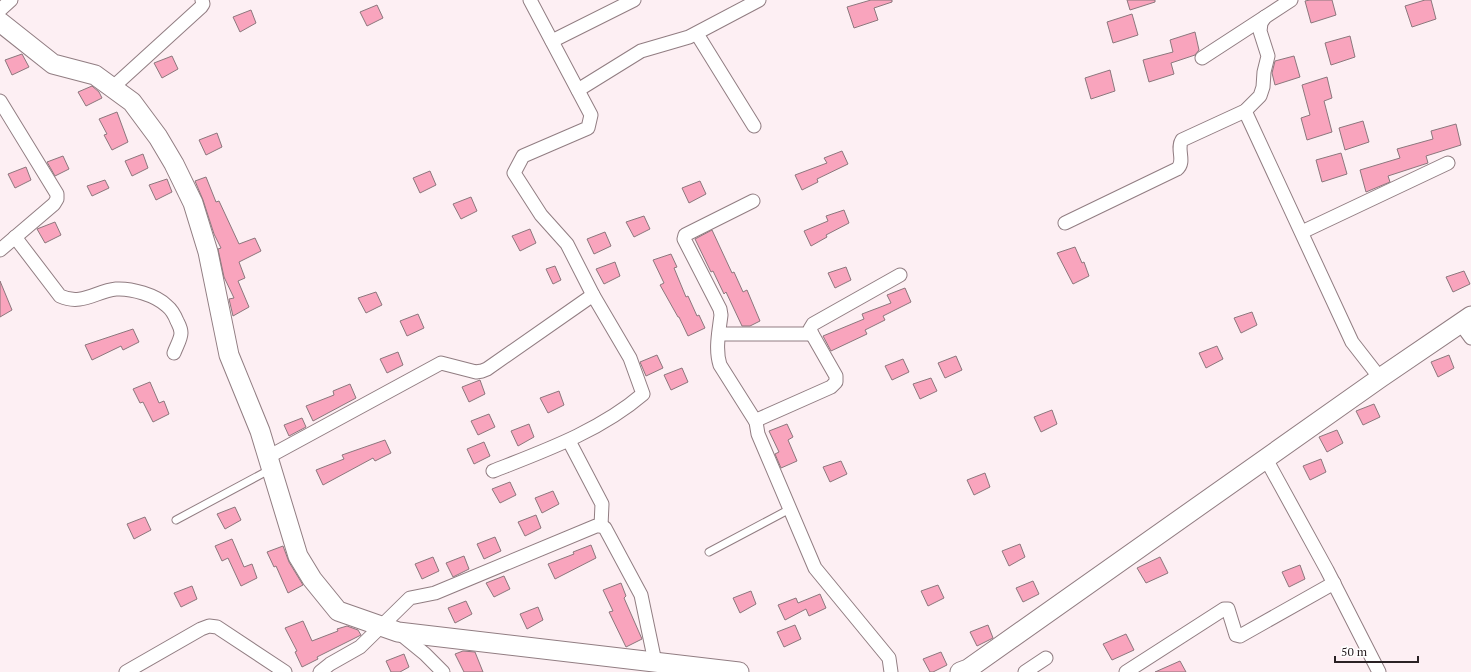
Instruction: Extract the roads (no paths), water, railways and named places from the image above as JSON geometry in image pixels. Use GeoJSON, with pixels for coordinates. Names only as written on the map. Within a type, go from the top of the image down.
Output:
{"type":"FeatureCollection","features":[{"type":"Feature","properties":{"kind":"street"},"geometry":{"type":"LineString","coordinates":[[0,10],[11,0]]}},
{"type":"Feature","properties":{"kind":"street"},"geometry":{"type":"LineString","coordinates":[[112,88],[201,7],[203,4],[202,0]]}},
{"type":"Feature","properties":{"kind":"street"},"geometry":{"type":"LineString","coordinates":[[493,471],[569,441],[629,406],[643,394],[630,358],[593,295],[567,244],[541,215],[514,173],[523,156],[588,128],[591,115],[530,0]]}},
{"type":"Feature","properties":{"kind":"street"},"geometry":{"type":"LineString","coordinates":[[552,42],[634,0]]}},
{"type":"Feature","properties":{"kind":"street"},"geometry":{"type":"LineString","coordinates":[[578,90],[641,51],[697,34],[759,0]]}},
{"type":"Feature","properties":{"kind":"street"},"geometry":{"type":"LineString","coordinates":[[1202,58],[1291,0]]}},
{"type":"Feature","properties":{"kind":"street"},"geometry":{"type":"LineString","coordinates":[[1065,223],[1177,169],[1181,164],[1180,144],[1182,140],[1245,111],[1260,96],[1264,87],[1264,72],[1268,56],[1260,31],[1260,23],[1265,17]]}},
{"type":"Feature","properties":{"kind":"street"},"geometry":{"type":"LineString","coordinates":[[0,22],[53,64],[95,75],[132,102],[158,137],[174,164],[193,203],[208,252],[229,355],[260,431],[298,556],[312,579],[338,611],[389,629],[708,670],[739,672]]}},
{"type":"Feature","properties":{"kind":"street"},"geometry":{"type":"LineString","coordinates":[[697,34],[754,126]]}},
{"type":"Feature","properties":{"kind":"street"},"geometry":{"type":"LineString","coordinates":[[0,101],[56,194],[57,199],[54,204],[0,250]]}},
{"type":"Feature","properties":{"kind":"street"},"geometry":{"type":"LineString","coordinates":[[1245,111],[1352,342],[1380,378]]}},
{"type":"Feature","properties":{"kind":"street"},"geometry":{"type":"LineString","coordinates":[[1302,232],[1448,163]]}},
{"type":"Feature","properties":{"kind":"street"},"geometry":{"type":"LineString","coordinates":[[753,200],[685,235],[684,239],[720,309],[721,315],[717,357],[720,365],[756,422],[758,434],[815,568],[889,658],[891,672]]}},
{"type":"Feature","properties":{"kind":"street"},"geometry":{"type":"LineString","coordinates":[[15,237],[60,296],[64,298],[86,299],[114,289],[127,289],[139,292],[168,306],[181,330],[174,353]]}},
{"type":"Feature","properties":{"kind":"street"},"geometry":{"type":"LineString","coordinates":[[756,422],[759,419],[831,387],[836,382],[836,376],[810,329],[813,324],[900,275]]}},
{"type":"Feature","properties":{"kind":"street"},"geometry":{"type":"LineString","coordinates":[[270,463],[441,363],[476,372],[488,369],[593,295]]}},
{"type":"Feature","properties":{"kind":"street"},"geometry":{"type":"LineString","coordinates":[[960,672],[968,669],[1380,378],[1466,320],[1471,338]]}},
{"type":"Feature","properties":{"kind":"street"},"geometry":{"type":"LineString","coordinates":[[719,334],[812,334]]}},
{"type":"Feature","properties":{"kind":"street"},"geometry":{"type":"LineString","coordinates":[[569,441],[602,504],[601,526]]}},
{"type":"Feature","properties":{"kind":"street"},"geometry":{"type":"LineString","coordinates":[[1266,459],[1334,583],[1379,672]]}},
{"type":"Feature","properties":{"kind":"street"},"geometry":{"type":"LineString","coordinates":[[320,672],[330,664],[356,650],[389,629],[410,598],[435,593],[596,526],[605,528],[638,589],[655,662]]}},
{"type":"Feature","properties":{"kind":"street"},"geometry":{"type":"LineString","coordinates":[[1126,672],[1224,609],[1228,610],[1236,635],[1240,636],[1334,583]]}},
{"type":"Feature","properties":{"kind":"street"},"geometry":{"type":"LineString","coordinates":[[126,672],[201,629],[209,626],[217,627],[286,672]]}},
{"type":"Feature","properties":{"kind":"street"},"geometry":{"type":"LineString","coordinates":[[389,629],[425,654],[443,672]]}},
{"type":"Feature","properties":{"kind":"street"},"geometry":{"type":"LineString","coordinates":[[1025,672],[1046,658]]}},
{"type":"Feature","properties":{"kind":"lane"},"geometry":{"type":"LineString","coordinates":[[176,520],[270,463]]}},
{"type":"Feature","properties":{"kind":"lane"},"geometry":{"type":"LineString","coordinates":[[709,552],[790,509]]}}]}
